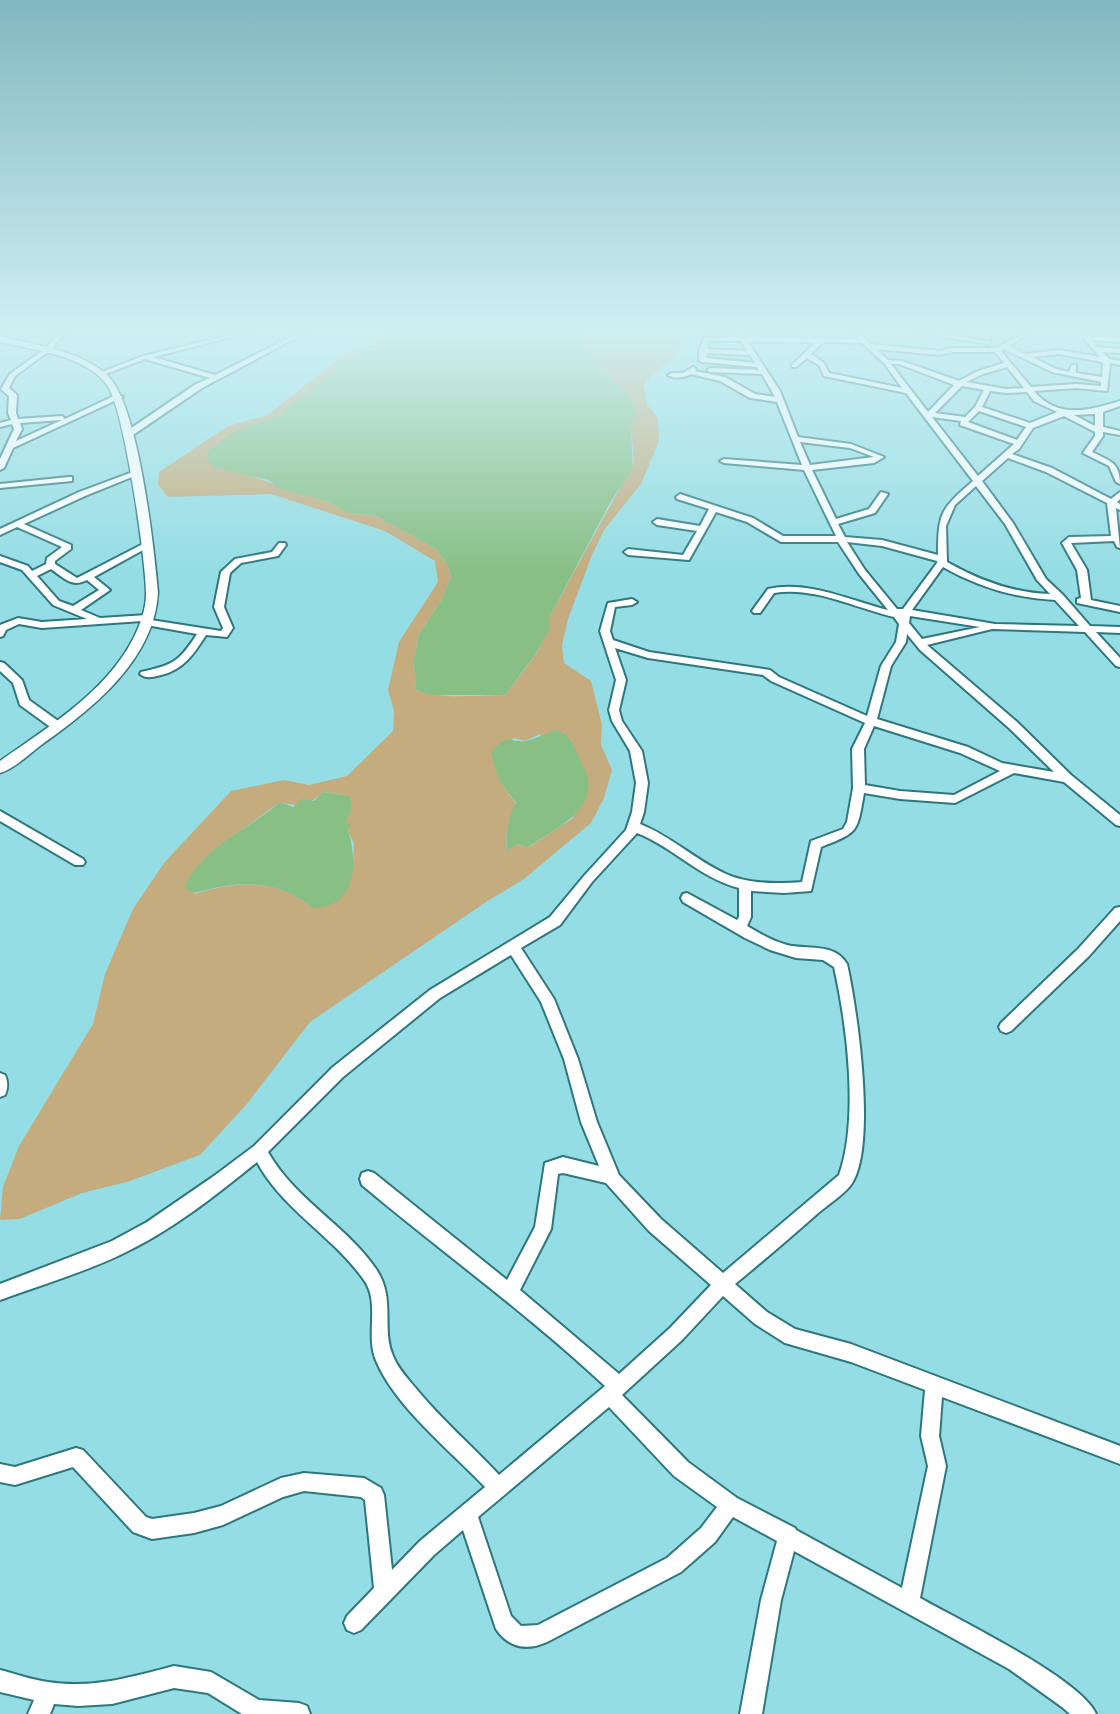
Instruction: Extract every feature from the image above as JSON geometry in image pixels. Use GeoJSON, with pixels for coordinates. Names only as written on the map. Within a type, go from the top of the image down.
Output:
{"type":"FeatureCollection","features":[{"type":"Feature","properties":{"kind":"main road"},"geometry":{"type":"LineString","coordinates":[[0,768],[57,726],[107,683],[137,643],[147,620],[152,593],[148,545],[122,413]]}},
{"type":"Feature","properties":{"kind":"street"},"geometry":{"type":"LineString","coordinates":[[0,468],[18,429],[12,413]]}},
{"type":"Feature","properties":{"kind":"street"},"geometry":{"type":"LineString","coordinates":[[0,439],[12,444],[82,413]]}},
{"type":"Feature","properties":{"kind":"street"},"geometry":{"type":"LineString","coordinates":[[127,435],[160,413]]}},
{"type":"Feature","properties":{"kind":"street"},"geometry":{"type":"LineString","coordinates":[[784,413],[841,539],[919,643],[1013,725],[1067,778],[1120,822]]}},
{"type":"Feature","properties":{"kind":"street"},"geometry":{"type":"LineString","coordinates":[[928,414],[964,419],[972,413]]}},
{"type":"Feature","properties":{"kind":"street"},"geometry":{"type":"LineString","coordinates":[[993,413],[1030,425],[1063,414],[1075,413]]}},
{"type":"Feature","properties":{"kind":"street"},"geometry":{"type":"LineString","coordinates":[[1099,413],[1099,430],[1087,453],[1112,465],[1120,482]]}},
{"type":"Feature","properties":{"kind":"street"},"geometry":{"type":"LineString","coordinates":[[928,414],[1009,523],[1042,580],[1120,664]]}},
{"type":"Feature","properties":{"kind":"street"},"geometry":{"type":"LineString","coordinates":[[1063,414],[1099,430],[1120,433]]}},
{"type":"Feature","properties":{"kind":"street"},"geometry":{"type":"LineString","coordinates":[[1,424],[70,418]]}},
{"type":"Feature","properties":{"kind":"street"},"geometry":{"type":"LineString","coordinates":[[964,419],[966,424],[1019,443]]}},
{"type":"Feature","properties":{"kind":"street"},"geometry":{"type":"LineString","coordinates":[[634,827],[677,845],[714,874],[744,886],[807,887],[815,844],[847,832],[853,823],[859,788],[856,758],[871,721],[886,666],[901,642],[899,615],[942,561],[940,538],[947,512],[1019,443],[1030,425]]}},
{"type":"Feature","properties":{"kind":"street"},"geometry":{"type":"LineString","coordinates":[[724,461],[808,468],[881,459],[851,446],[794,439]]}},
{"type":"Feature","properties":{"kind":"street"},"geometry":{"type":"LineString","coordinates":[[1007,455],[1049,470],[1116,505]]}},
{"type":"Feature","properties":{"kind":"street"},"geometry":{"type":"LineString","coordinates":[[0,531],[82,492],[133,475]]}},
{"type":"Feature","properties":{"kind":"street"},"geometry":{"type":"LineString","coordinates":[[0,486],[69,479]]}},
{"type":"Feature","properties":{"kind":"street"},"geometry":{"type":"LineString","coordinates":[[835,522],[872,511],[884,494]]}},
{"type":"Feature","properties":{"kind":"street"},"geometry":{"type":"LineString","coordinates":[[1086,601],[1082,570],[1066,543],[1069,540],[1118,541],[1116,505],[1120,495]]}},
{"type":"Feature","properties":{"kind":"street"},"geometry":{"type":"LineString","coordinates":[[680,497],[750,520],[781,538],[882,543],[942,561],[1001,592],[1086,601],[1120,609]]}},
{"type":"Feature","properties":{"kind":"street"},"geometry":{"type":"LineString","coordinates":[[628,552],[682,559],[713,510]]}},
{"type":"Feature","properties":{"kind":"street"},"geometry":{"type":"LineString","coordinates":[[657,522],[702,529]]}},
{"type":"Feature","properties":{"kind":"street"},"geometry":{"type":"LineString","coordinates":[[17,524],[68,547],[50,560],[51,565]]}},
{"type":"Feature","properties":{"kind":"street"},"geometry":{"type":"LineString","coordinates":[[51,565],[75,582],[148,545]]}},
{"type":"Feature","properties":{"kind":"street"},"geometry":{"type":"LineString","coordinates":[[1,629],[18,621],[42,625],[97,620],[147,620],[218,636],[227,632],[219,607],[226,572],[238,561],[275,554],[282,545]]}},
{"type":"Feature","properties":{"kind":"street"},"geometry":{"type":"LineString","coordinates":[[0,559],[20,566],[53,601],[97,620]]}},
{"type":"Feature","properties":{"kind":"street"},"geometry":{"type":"LineString","coordinates":[[31,575],[51,565]]}},
{"type":"Feature","properties":{"kind":"street"},"geometry":{"type":"LineString","coordinates":[[75,609],[105,590],[88,576]]}},
{"type":"Feature","properties":{"kind":"street"},"geometry":{"type":"LineString","coordinates":[[758,611],[772,591],[780,588],[821,595],[899,615],[995,627],[1120,630]]}},
{"type":"Feature","properties":{"kind":"street"},"geometry":{"type":"LineString","coordinates":[[0,1292],[117,1248],[220,1182],[259,1151],[338,1072],[435,994],[555,921],[634,827],[642,778],[636,751],[617,721],[614,710],[621,680],[605,631],[611,606],[632,602]]}},
{"type":"Feature","properties":{"kind":"street"},"geometry":{"type":"LineString","coordinates":[[919,643],[995,627]]}},
{"type":"Feature","properties":{"kind":"street"},"geometry":{"type":"LineString","coordinates":[[145,674],[176,668],[185,660],[203,632]]}},
{"type":"Feature","properties":{"kind":"street"},"geometry":{"type":"LineString","coordinates":[[608,642],[648,655],[766,672],[775,679],[871,721],[964,750],[1011,770],[1037,771],[1067,778]]}},
{"type":"Feature","properties":{"kind":"street"},"geometry":{"type":"LineString","coordinates":[[0,664],[18,682],[24,702],[57,726]]}},
{"type":"Feature","properties":{"kind":"street"},"geometry":{"type":"LineString","coordinates":[[859,788],[926,799],[955,799],[1011,770]]}},
{"type":"Feature","properties":{"kind":"street"},"geometry":{"type":"LineString","coordinates":[[0,815],[79,862]]}},
{"type":"Feature","properties":{"kind":"street"},"geometry":{"type":"LineString","coordinates":[[739,928],[745,917],[744,886]]}},
{"type":"Feature","properties":{"kind":"street"},"geometry":{"type":"LineString","coordinates":[[354,1623],[384,1589],[467,1513],[614,1390],[677,1334],[723,1284],[845,1180],[855,1153],[854,1062],[840,964],[834,957],[826,955],[786,951],[687,898]]}},
{"type":"Feature","properties":{"kind":"street"},"geometry":{"type":"LineString","coordinates":[[1006,1027],[1083,953],[1120,912]]}},
{"type":"Feature","properties":{"kind":"street"},"geometry":{"type":"LineString","coordinates":[[514,947],[547,999],[610,1176],[655,1225],[723,1284],[781,1332],[851,1353],[1120,1455]]}},
{"type":"Feature","properties":{"kind":"street"},"geometry":{"type":"LineString","coordinates":[[0,1080],[0,1090]]}},
{"type":"Feature","properties":{"kind":"street"},"geometry":{"type":"LineString","coordinates":[[259,1151],[280,1185],[348,1248],[369,1273],[379,1290],[382,1346],[388,1364],[415,1400],[498,1487]]}},
{"type":"Feature","properties":{"kind":"street"},"geometry":{"type":"LineString","coordinates":[[509,1294],[539,1240],[551,1168],[563,1165],[610,1176]]}},
{"type":"Feature","properties":{"kind":"street"},"geometry":{"type":"LineString","coordinates":[[368,1179],[575,1344],[681,1469],[730,1505],[1016,1662],[1070,1699],[1085,1714]]}},
{"type":"Feature","properties":{"kind":"street"},"geometry":{"type":"LineString","coordinates":[[909,1602],[937,1466],[930,1436],[934,1384]]}},
{"type":"Feature","properties":{"kind":"street"},"geometry":{"type":"LineString","coordinates":[[0,1473],[15,1476],[76,1457],[140,1525],[152,1529],[223,1515],[296,1483],[364,1488],[374,1495],[384,1589]]}},
{"type":"Feature","properties":{"kind":"street"},"geometry":{"type":"LineString","coordinates":[[467,1513],[503,1622],[511,1634],[522,1639],[540,1635],[674,1565],[708,1535],[730,1505]]}},
{"type":"Feature","properties":{"kind":"street"},"geometry":{"type":"LineString","coordinates":[[751,1714],[771,1600],[788,1535]]}},
{"type":"Feature","properties":{"kind":"street"},"geometry":{"type":"LineString","coordinates":[[0,1681],[48,1693],[112,1693],[174,1677],[211,1683],[256,1710],[299,1714]]}},
{"type":"Feature","properties":{"kind":"street"},"geometry":{"type":"LineString","coordinates":[[39,1714],[48,1693]]}},
{"type":"Feature","properties":{"kind":"shaded area"},"geometry":{"type":"Polygon","coordinates":[[[282,413],[260,423],[235,471],[327,501],[348,513],[375,515],[436,549],[447,564],[451,577],[441,601],[419,635],[414,660],[416,690],[437,695],[471,696],[505,695],[533,658],[545,638],[550,616],[634,462],[631,428],[635,413],[654,413],[658,419],[659,441],[641,484],[604,530],[592,555],[568,619],[562,645],[564,663],[591,681],[602,725],[601,745],[612,770],[604,798],[591,823],[524,879],[310,1022],[246,1105],[200,1155],[127,1182],[82,1193],[20,1219],[0,1220],[3,1187],[19,1146],[93,1024],[105,974],[133,909],[164,863],[231,791],[284,780],[309,785],[347,776],[393,731],[394,711],[388,690],[399,642],[438,582],[435,561],[385,531],[271,494],[168,497],[158,485],[159,472],[228,426],[282,413]],[[540,734],[525,741],[513,738],[499,780],[516,804],[508,827],[507,852],[515,844],[529,847],[573,818],[540,734]],[[324,792],[303,804],[280,802],[232,837],[194,894],[226,886],[256,885],[286,891],[313,908],[353,862],[354,844],[345,824],[350,796],[324,792]]]}},
{"type":"Feature","properties":{"kind":"shaded area"},"geometry":{"type":"Polygon","coordinates":[[[282,413],[635,413],[631,428],[633,468],[611,501],[550,616],[550,629],[535,655],[505,695],[431,695],[416,690],[414,660],[419,635],[441,601],[451,577],[447,564],[436,549],[375,515],[348,513],[327,501],[275,488],[268,480],[213,467],[208,461],[208,451],[236,431],[282,413]]]}},
{"type":"Feature","properties":{"kind":"shaded area"},"geometry":{"type":"Polygon","coordinates":[[[558,730],[572,743],[586,773],[588,792],[584,803],[568,820],[547,835],[528,847],[516,844],[507,852],[508,827],[516,803],[499,780],[491,753],[504,741],[526,741],[558,730]]]}},
{"type":"Feature","properties":{"kind":"shaded area"},"geometry":{"type":"Polygon","coordinates":[[[323,792],[350,796],[352,809],[345,823],[351,824],[348,830],[353,869],[346,892],[338,900],[328,906],[313,908],[279,889],[254,884],[195,892],[184,888],[202,861],[214,850],[280,802],[293,807],[302,799],[314,801],[323,792]]]}}]}
